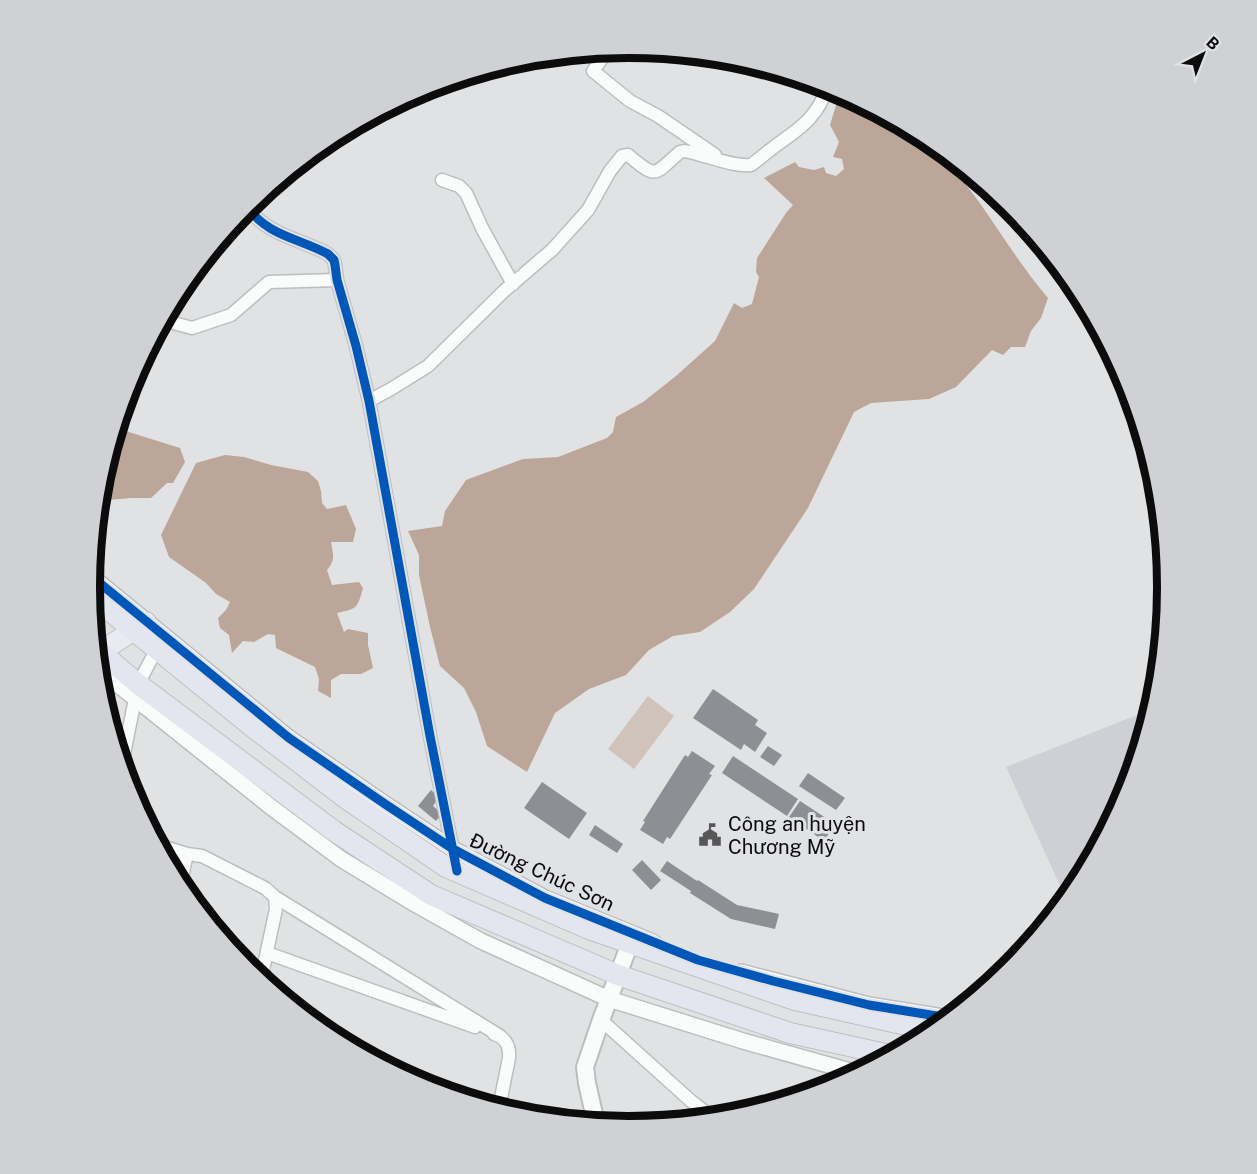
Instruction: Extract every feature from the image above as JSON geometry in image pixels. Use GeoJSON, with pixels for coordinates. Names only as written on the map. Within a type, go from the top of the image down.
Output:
{"type":"FeatureCollection","features":[{"type":"Feature","properties":{"kind":"highway","name":"Đường Chúc Sơn"},"geometry":{"type":"LineString","coordinates":[[100,601],[140,626],[250,725],[348,800],[446,867],[589,929],[795,1000],[919,1028]]}},
{"type":"Feature","properties":{"kind":"highway"},"geometry":{"type":"LineString","coordinates":[[106,663],[136,691],[234,757],[334,831],[431,895],[618,975],[790,1033],[879,1052]]}},
{"type":"Feature","properties":{"kind":"main road"},"geometry":{"type":"LineString","coordinates":[[104,650],[140,626]]}},
{"type":"Feature","properties":{"kind":"main road"},"geometry":{"type":"LineString","coordinates":[[594,1114],[585,1067],[630,943]]}},
{"type":"Feature","properties":{"kind":"street"},"geometry":{"type":"LineString","coordinates":[[601,60],[593,71],[630,101],[658,116],[723,160]]}},
{"type":"Feature","properties":{"kind":"street"},"geometry":{"type":"LineString","coordinates":[[369,401],[428,366],[504,291],[552,250],[588,210],[622,155],[628,155],[646,170],[652,172],[661,170],[684,151],[747,165],[800,128],[814,115],[824,96]]}},
{"type":"Feature","properties":{"kind":"street"},"geometry":{"type":"LineString","coordinates":[[442,180],[459,186],[466,193],[483,230],[513,284]]}},
{"type":"Feature","properties":{"kind":"street"},"geometry":{"type":"LineString","coordinates":[[254,214],[262,224],[274,231],[328,254],[335,265],[369,401],[457,871]]}},
{"type":"Feature","properties":{"kind":"street"},"geometry":{"type":"LineString","coordinates":[[171,322],[192,328],[231,315],[269,282],[337,280]]}},
{"type":"Feature","properties":{"kind":"street","name":"Đường Chúc Sơn"},"geometry":{"type":"LineString","coordinates":[[100,586],[140,626]]}},
{"type":"Feature","properties":{"kind":"street"},"geometry":{"type":"LineString","coordinates":[[125,748],[136,691],[160,643]]}},
{"type":"Feature","properties":{"kind":"street","name":"Đường Chúc Sơn"},"geometry":{"type":"LineString","coordinates":[[160,643],[289,738],[453,849],[546,898],[698,960],[869,1005],[936,1016]]}},
{"type":"Feature","properties":{"kind":"street"},"geometry":{"type":"LineString","coordinates":[[136,691],[271,807],[341,859],[481,941],[609,999],[743,1041],[844,1069]]}},
{"type":"Feature","properties":{"kind":"street"},"geometry":{"type":"LineString","coordinates":[[169,848],[202,856],[265,888],[275,897],[500,1036],[505,1040],[509,1051],[501,1099]]}},
{"type":"Feature","properties":{"kind":"street"},"geometry":{"type":"LineString","coordinates":[[183,871],[187,854]]}},
{"type":"Feature","properties":{"kind":"street"},"geometry":{"type":"LineString","coordinates":[[263,969],[276,909],[275,897]]}},
{"type":"Feature","properties":{"kind":"street"},"geometry":{"type":"LineString","coordinates":[[267,953],[500,1036]]}},
{"type":"Feature","properties":{"kind":"street"},"geometry":{"type":"LineString","coordinates":[[601,1020],[703,1110]]}},
{"type":"Feature","properties":{"kind":"shaded area"},"geometry":{"type":"Polygon","coordinates":[[[837,102],[893,129],[958,175],[1048,298],[1041,318],[1031,331],[1025,347],[1011,347],[1003,355],[992,350],[956,387],[929,399],[871,403],[854,412],[808,508],[754,589],[730,612],[700,632],[673,636],[649,650],[626,675],[589,689],[555,713],[527,772],[487,746],[476,712],[464,688],[440,666],[419,575],[419,555],[408,531],[442,526],[445,511],[466,480],[523,459],[558,457],[607,438],[613,432],[616,417],[643,402],[715,341],[734,303],[742,308],[752,304],[759,277],[756,272],[757,258],[793,205],[764,178],[795,162],[799,167],[814,170],[824,167],[826,173],[836,176],[844,169],[842,159],[833,157],[839,142],[830,125],[837,102]]]}},
{"type":"Feature","properties":{"kind":"shaded area"},"geometry":{"type":"Polygon","coordinates":[[[124,430],[180,448],[185,462],[173,483],[167,483],[151,498],[108,500],[124,430]]]}},
{"type":"Feature","properties":{"kind":"shaded area"},"geometry":{"type":"Polygon","coordinates":[[[225,455],[244,457],[308,472],[318,481],[322,503],[327,509],[346,505],[356,529],[353,542],[331,542],[333,560],[327,570],[332,585],[359,582],[363,588],[356,606],[337,613],[344,632],[348,629],[368,633],[373,668],[361,674],[341,674],[331,680],[331,698],[318,691],[319,679],[315,667],[276,648],[275,635],[268,634],[254,642],[243,641],[232,653],[229,635],[220,628],[218,618],[230,602],[216,594],[206,583],[169,557],[161,535],[196,463],[225,455]]]}},
{"type":"Feature","properties":{"kind":"shaded area"},"geometry":{"type":"Polygon","coordinates":[[[648,696],[674,716],[634,769],[608,749],[648,696]]]}},
{"type":"Feature","properties":{"kind":"shaded area"},"geometry":{"type":"Polygon","coordinates":[[[1142,713],[1117,789],[1086,851],[1062,890],[1006,767],[1142,713]]]}},
{"type":"Feature","properties":{"kind":"building"},"geometry":{"type":"Polygon","coordinates":[[[713,689],[758,720],[755,725],[767,733],[755,752],[744,744],[741,750],[693,718],[713,689]]]}},
{"type":"Feature","properties":{"kind":"building"},"geometry":{"type":"Polygon","coordinates":[[[768,746],[782,755],[774,766],[760,757],[768,746]]]}},
{"type":"Feature","properties":{"kind":"building"},"geometry":{"type":"Polygon","coordinates":[[[692,751],[715,766],[709,774],[712,775],[670,839],[667,837],[663,844],[640,830],[645,822],[643,821],[685,755],[688,757],[692,751]]]}},
{"type":"Feature","properties":{"kind":"building"},"geometry":{"type":"Polygon","coordinates":[[[733,756],[798,799],[787,816],[722,773],[733,756]]]}},
{"type":"Feature","properties":{"kind":"building"},"geometry":{"type":"Polygon","coordinates":[[[808,773],[845,798],[836,810],[799,786],[808,773]]]}},
{"type":"Feature","properties":{"kind":"building"},"geometry":{"type":"Polygon","coordinates":[[[542,782],[587,813],[569,839],[524,808],[542,782]]]}},
{"type":"Feature","properties":{"kind":"building"},"geometry":{"type":"Polygon","coordinates":[[[431,790],[439,797],[433,806],[442,814],[436,821],[418,806],[431,790]]]}},
{"type":"Feature","properties":{"kind":"building"},"geometry":{"type":"Polygon","coordinates":[[[800,801],[835,824],[824,841],[789,817],[800,801]]]}},
{"type":"Feature","properties":{"kind":"building"},"geometry":{"type":"Polygon","coordinates":[[[595,825],[623,844],[617,853],[589,835],[595,825]]]}},
{"type":"Feature","properties":{"kind":"building"},"geometry":{"type":"Polygon","coordinates":[[[642,860],[661,880],[651,890],[632,870],[642,860]]]}},
{"type":"Feature","properties":{"kind":"building"},"geometry":{"type":"Polygon","coordinates":[[[667,861],[737,905],[779,914],[775,929],[731,919],[660,871],[667,861]]]}},
{"type":"Feature","properties":{"kind":"cycle path"},"geometry":{"type":"LineString","coordinates":[[254,214],[273,230],[318,249],[334,260],[337,280],[369,401],[457,871]]}},
{"type":"Feature","properties":{"kind":"cycle path"},"geometry":{"type":"LineString","coordinates":[[100,583],[289,738],[453,849],[545,898],[698,960],[869,1005],[936,1016]]}},
{"type":"Feature","properties":{"kind":"place","name":"Công an huyện Chương Mỹ"},"geometry":{"type":"Point","coordinates":[710,835]}}]}
